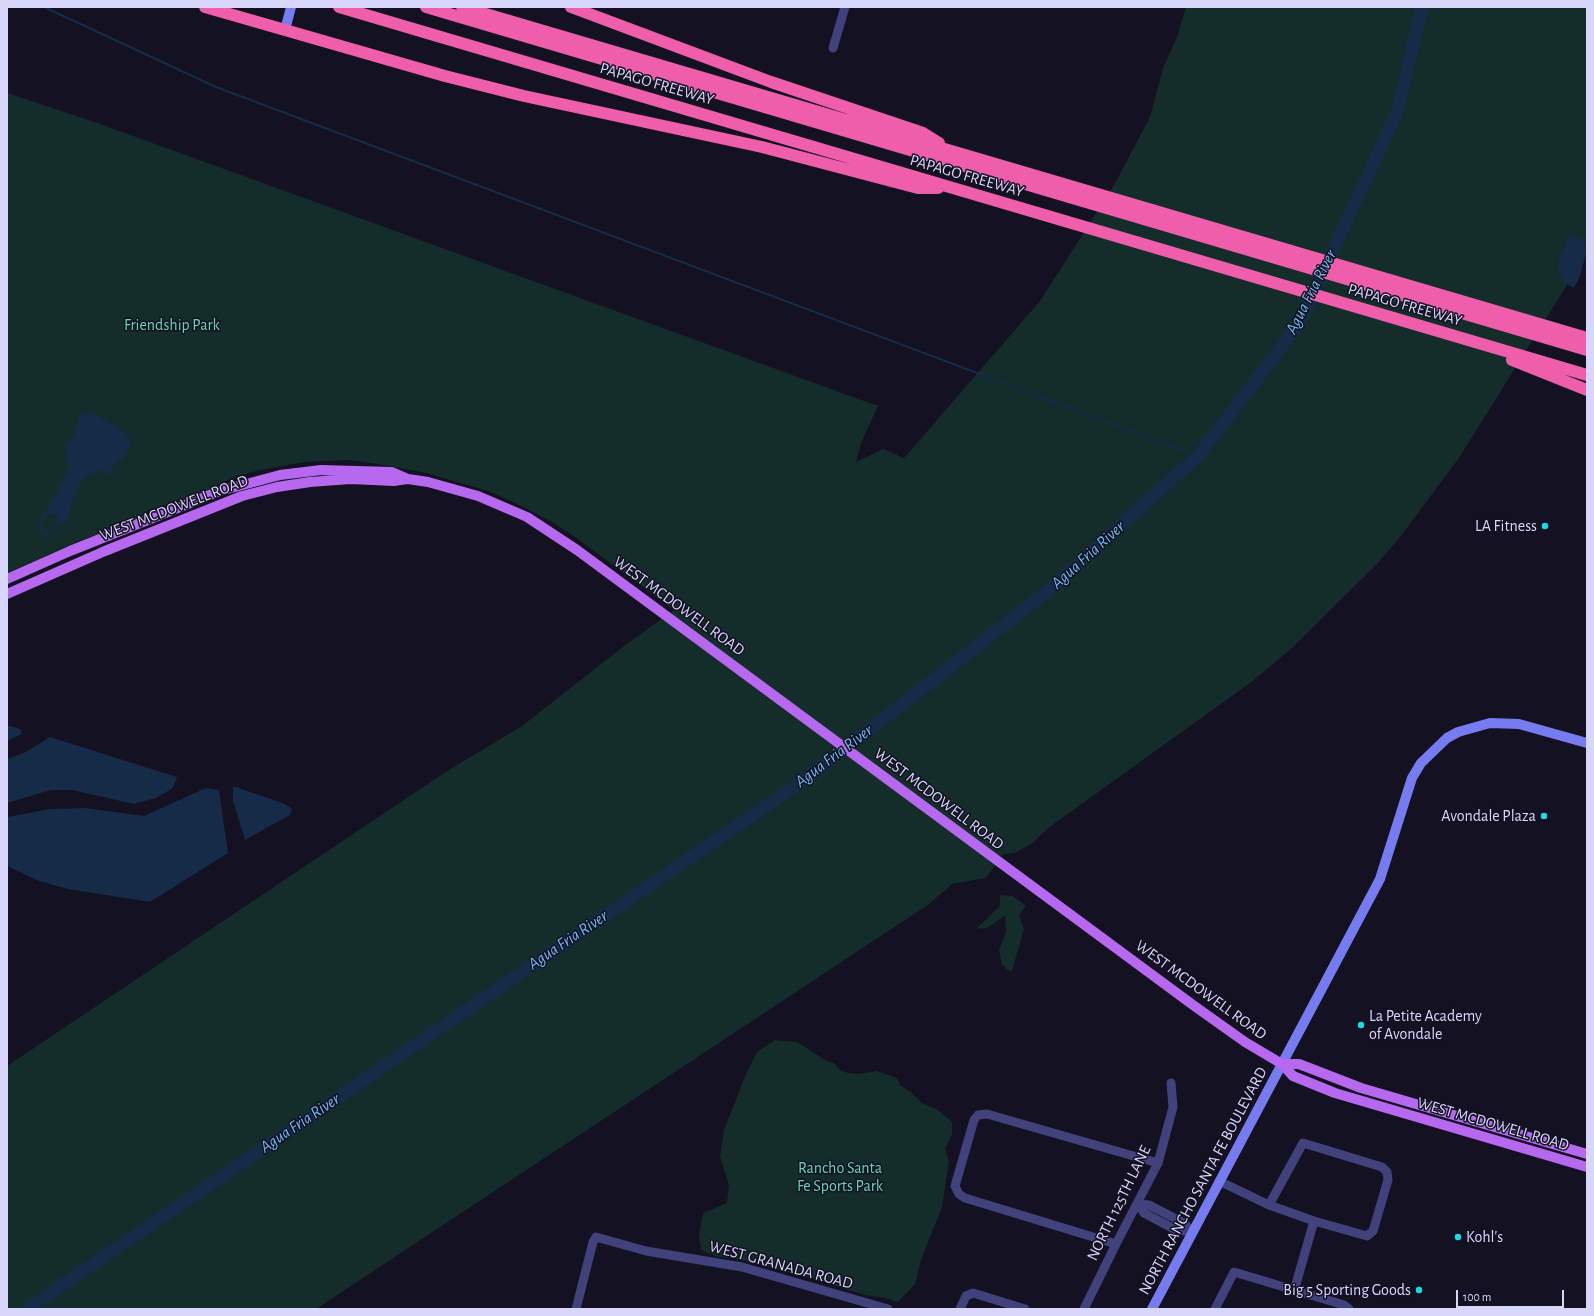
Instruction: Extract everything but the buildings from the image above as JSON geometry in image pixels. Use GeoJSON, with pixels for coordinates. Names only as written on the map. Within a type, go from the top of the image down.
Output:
{"type":"FeatureCollection","features":[{"type":"Feature","properties":{"kind":"highway"},"geometry":{"type":"LineString","coordinates":[[205,7],[445,76],[517,94],[762,147],[918,188],[955,189]]}},
{"type":"Feature","properties":{"kind":"highway","name":"PAPAGO FREEWAY"},"geometry":{"type":"LineString","coordinates":[[339,7],[1446,334],[1543,367],[1587,375]]}},
{"type":"Feature","properties":{"kind":"highway"},"geometry":{"type":"LineString","coordinates":[[426,7],[1071,192]]}},
{"type":"Feature","properties":{"kind":"highway","name":"PAPAGO FREEWAY"},"geometry":{"type":"LineString","coordinates":[[462,7],[956,152],[1071,192],[1563,337],[1587,338]]}},
{"type":"Feature","properties":{"kind":"highway"},"geometry":{"type":"LineString","coordinates":[[571,7],[770,82],[923,133],[956,152]]}},
{"type":"Feature","properties":{"kind":"highway"},"geometry":{"type":"LineString","coordinates":[[1563,337],[1587,333]]}},
{"type":"Feature","properties":{"kind":"highway"},"geometry":{"type":"LineString","coordinates":[[1563,337],[1587,350]]}},
{"type":"Feature","properties":{"kind":"highway"},"geometry":{"type":"LineString","coordinates":[[1543,367],[1587,390]]}},
{"type":"Feature","properties":{"kind":"main road","name":"WEST MCDOWELL ROAD"},"geometry":{"type":"LineString","coordinates":[[7,579],[100,539],[220,491],[248,482],[280,475],[321,470],[392,472],[408,479],[463,491],[507,507],[527,517],[577,550],[1235,1035],[1282,1064],[1293,1076],[1319,1088],[1587,1167]]}},
{"type":"Feature","properties":{"kind":"main road","name":"WEST MCDOWELL ROAD"},"geometry":{"type":"LineString","coordinates":[[7,594],[105,551],[242,496],[277,487],[310,482],[350,479],[394,481],[408,479]]}},
{"type":"Feature","properties":{"kind":"main road","name":"WEST MCDOWELL ROAD"},"geometry":{"type":"LineString","coordinates":[[1282,1064],[1298,1064],[1361,1088],[1587,1154]]}},
{"type":"Feature","properties":{"kind":"main road"},"geometry":{"type":"LineString","coordinates":[[1538,1153],[1541,1141]]}},
{"type":"Feature","properties":{"kind":"street"},"geometry":{"type":"LineString","coordinates":[[834,48],[845,7]]}},
{"type":"Feature","properties":{"kind":"street"},"geometry":{"type":"LineString","coordinates":[[285,30],[290,10]]}},
{"type":"Feature","properties":{"kind":"street","name":"NORTH RANCHO SANTA FE BOULEVARD"},"geometry":{"type":"LineString","coordinates":[[1152,1309],[1380,880],[1412,778],[1421,763],[1437,746],[1458,732],[1483,724],[1507,722],[1519,724],[1587,743]]}},
{"type":"Feature","properties":{"kind":"street","name":"NORTH 125TH LANE"},"geometry":{"type":"LineString","coordinates":[[1084,1309],[1158,1163],[1173,1107],[1171,1083]]}},
{"type":"Feature","properties":{"kind":"street"},"geometry":{"type":"LineString","coordinates":[[1116,1244],[965,1198],[959,1194],[955,1186],[974,1120],[978,1114],[987,1114],[1158,1163]]}},
{"type":"Feature","properties":{"kind":"street"},"geometry":{"type":"LineString","coordinates":[[1219,1181],[1269,1205],[1314,1221],[1367,1236],[1373,1230],[1388,1180],[1387,1172],[1382,1167],[1303,1143],[1269,1205]]}},
{"type":"Feature","properties":{"kind":"street"},"geometry":{"type":"LineString","coordinates":[[1138,1204],[1144,1213],[1176,1230],[1192,1232]]}},
{"type":"Feature","properties":{"kind":"street"},"geometry":{"type":"LineString","coordinates":[[1294,1291],[1314,1221]]}},
{"type":"Feature","properties":{"kind":"street","name":"WEST GRANADA ROAD"},"geometry":{"type":"LineString","coordinates":[[576,1309],[596,1237],[646,1251],[742,1267],[888,1309]]}},
{"type":"Feature","properties":{"kind":"street"},"geometry":{"type":"LineString","coordinates":[[1215,1309],[1234,1272],[1344,1306],[1349,1309]]}},
{"type":"Feature","properties":{"kind":"street"},"geometry":{"type":"LineString","coordinates":[[960,1309],[966,1296],[973,1293],[1026,1309]]}},
{"type":"Feature","properties":{"kind":"green space","name":"Friendship Park"},"geometry":{"type":"Polygon","coordinates":[[[1186,7],[1587,7],[1587,253],[1459,458],[1401,536],[1377,564],[1291,649],[1250,683],[1051,826],[1031,844],[1015,853],[1003,854],[986,878],[952,884],[928,905],[316,1309],[7,1309],[7,1066],[444,773],[522,726],[624,646],[674,610],[575,537],[552,522],[511,501],[488,491],[426,473],[347,460],[304,462],[256,471],[230,479],[207,491],[148,511],[137,520],[81,540],[7,573],[7,93],[103,125],[878,406],[861,443],[856,462],[883,449],[904,458],[1040,301],[1114,185],[1150,117],[1163,68],[1177,37],[1186,7]]]}},
{"type":"Feature","properties":{"kind":"green space"},"geometry":{"type":"Polygon","coordinates":[[[1000,895],[1013,896],[1026,906],[1019,915],[1024,929],[1012,971],[1005,969],[1005,966],[1002,965],[999,950],[1006,932],[1005,916],[987,928],[976,929],[1000,906],[1000,895]]]}},
{"type":"Feature","properties":{"kind":"green space","name":"Rancho Santa Fe Sports Park"},"geometry":{"type":"Polygon","coordinates":[[[775,1040],[797,1042],[827,1061],[834,1063],[840,1070],[848,1073],[857,1074],[877,1071],[897,1078],[900,1085],[911,1092],[922,1103],[938,1110],[952,1122],[952,1134],[945,1149],[949,1161],[942,1207],[921,1260],[915,1284],[898,1302],[885,1298],[865,1295],[807,1277],[746,1261],[715,1256],[701,1250],[699,1234],[703,1213],[727,1203],[729,1185],[720,1157],[724,1130],[746,1074],[757,1052],[775,1040]]]}},
{"type":"Feature","properties":{"kind":"water"},"geometry":{"type":"Polygon","coordinates":[[[1570,235],[1580,238],[1587,249],[1580,276],[1574,288],[1564,282],[1558,270],[1559,256],[1570,235]]]}},
{"type":"Feature","properties":{"kind":"water"},"geometry":{"type":"Polygon","coordinates":[[[91,412],[123,430],[130,441],[129,450],[123,459],[109,467],[115,469],[113,474],[104,473],[104,469],[83,479],[74,494],[68,519],[62,525],[58,524],[51,534],[44,535],[38,529],[38,525],[68,472],[66,447],[74,435],[78,418],[84,413],[91,412]],[[47,515],[40,527],[46,533],[52,531],[53,525],[56,523],[58,518],[56,515],[47,515]]]}},
{"type":"Feature","properties":{"kind":"water"},"geometry":{"type":"Polygon","coordinates":[[[7,725],[20,729],[22,734],[7,741],[7,725]]]}},
{"type":"Feature","properties":{"kind":"water"},"geometry":{"type":"Polygon","coordinates":[[[50,737],[177,777],[173,788],[156,798],[134,804],[72,790],[51,790],[7,803],[7,759],[24,753],[50,737]]]}},
{"type":"Feature","properties":{"kind":"water"},"geometry":{"type":"Polygon","coordinates":[[[233,786],[285,804],[292,809],[290,815],[245,840],[233,801],[233,786]]]}},
{"type":"Feature","properties":{"kind":"water"},"geometry":{"type":"Polygon","coordinates":[[[206,788],[219,790],[228,853],[150,902],[68,889],[39,881],[7,866],[7,817],[50,809],[85,808],[144,816],[206,788]]]}},
{"type":"Feature","properties":{"kind":"waterway"},"geometry":{"type":"LineString","coordinates":[[44,7],[216,87],[1198,456]]}},
{"type":"Feature","properties":{"kind":"waterway","name":"Agua Fria River"},"geometry":{"type":"LineString","coordinates":[[27,1309],[803,781],[1049,590],[1198,456],[1299,324],[1397,112],[1422,7]]}},
{"type":"Feature","properties":{"kind":"place","name":"LA Fitness"},"geometry":{"type":"Point","coordinates":[1545,526]}},
{"type":"Feature","properties":{"kind":"place","name":"Avondale Plaza"},"geometry":{"type":"Point","coordinates":[1544,816]}},
{"type":"Feature","properties":{"kind":"place","name":"La Petite Academy of Avondale"},"geometry":{"type":"Point","coordinates":[1361,1025]}},
{"type":"Feature","properties":{"kind":"place","name":"Kohl's"},"geometry":{"type":"Point","coordinates":[1458,1237]}},
{"type":"Feature","properties":{"kind":"place","name":"Big 5 Sporting Goods"},"geometry":{"type":"Point","coordinates":[1419,1290]}}]}
